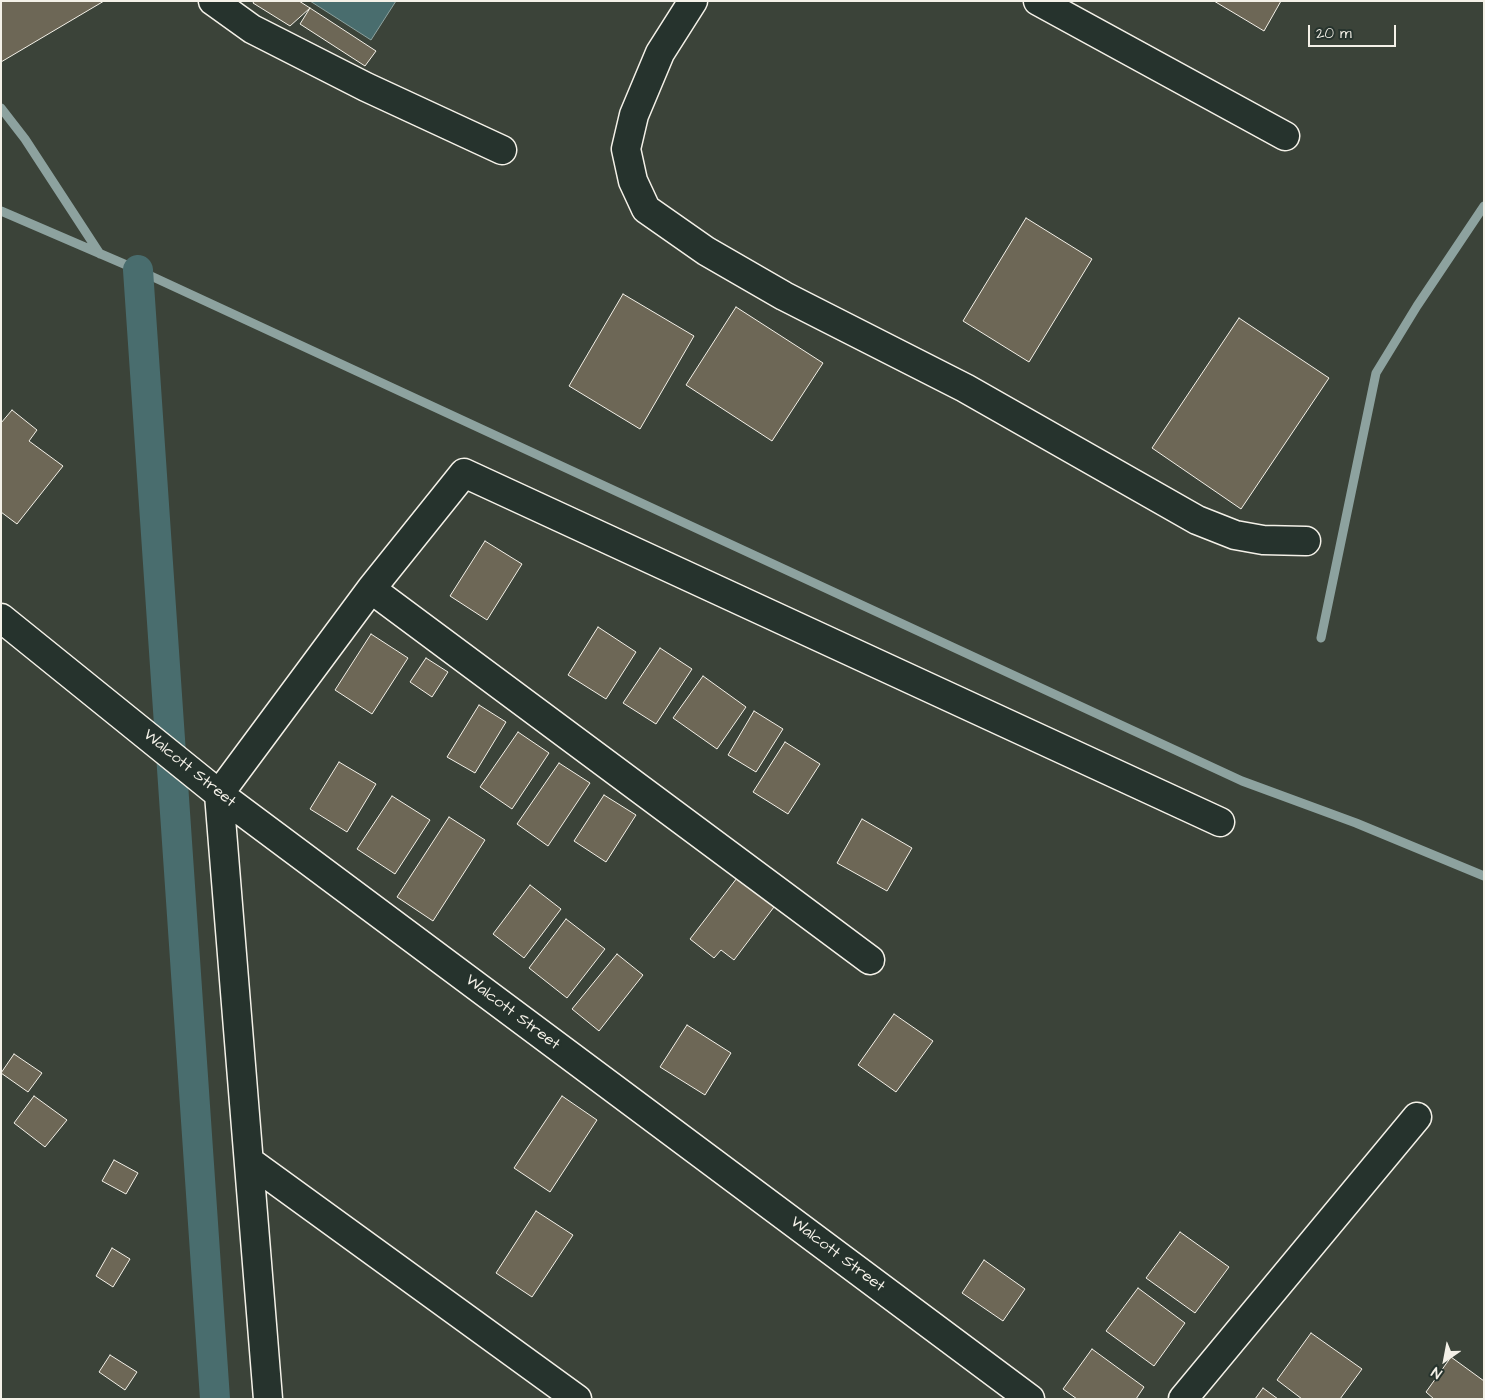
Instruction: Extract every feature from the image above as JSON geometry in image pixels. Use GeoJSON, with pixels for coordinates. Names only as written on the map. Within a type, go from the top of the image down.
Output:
{"type":"FeatureCollection","features":[{"type":"Feature","properties":{"kind":"street"},"geometry":{"type":"LineString","coordinates":[[213,1],[252,29],[366,87],[502,150]]}},
{"type":"Feature","properties":{"kind":"street"},"geometry":{"type":"LineString","coordinates":[[1038,1],[1285,136]]}},
{"type":"Feature","properties":{"kind":"street"},"geometry":{"type":"LineString","coordinates":[[683,5],[634,115],[626,149],[633,181],[646,209],[706,251],[784,296],[965,388],[1198,520],[1235,535],[1264,540],[1306,541]]}},
{"type":"Feature","properties":{"kind":"street"},"geometry":{"type":"LineString","coordinates":[[268,1399],[219,794],[372,588],[464,473],[1220,822]]}},
{"type":"Feature","properties":{"kind":"street"},"geometry":{"type":"LineString","coordinates":[[372,588],[870,960]]}},
{"type":"Feature","properties":{"kind":"street","name":"Walcott Street"},"geometry":{"type":"LineString","coordinates":[[1,618],[219,794],[1030,1399]]}},
{"type":"Feature","properties":{"kind":"street"},"geometry":{"type":"LineString","coordinates":[[1183,1399],[1417,1117]]}},
{"type":"Feature","properties":{"kind":"street"},"geometry":{"type":"LineString","coordinates":[[249,1161],[577,1399]]}},
{"type":"Feature","properties":{"kind":"water"},"geometry":{"type":"Polygon","coordinates":[[[310,1],[396,1],[371,40],[310,1]]]}},
{"type":"Feature","properties":{"kind":"building"},"geometry":{"type":"Polygon","coordinates":[[[1,1],[104,1],[1,62],[1,1]]]}},
{"type":"Feature","properties":{"kind":"building"},"geometry":{"type":"Polygon","coordinates":[[[254,1],[299,1],[310,8],[290,26],[253,3],[254,1]]]}},
{"type":"Feature","properties":{"kind":"building"},"geometry":{"type":"Polygon","coordinates":[[[1214,1],[1281,1],[1264,31],[1214,1]]]}},
{"type":"Feature","properties":{"kind":"building"},"geometry":{"type":"Polygon","coordinates":[[[310,8],[376,51],[365,66],[300,24],[310,8]]]}},
{"type":"Feature","properties":{"kind":"building"},"geometry":{"type":"Polygon","coordinates":[[[1026,218],[1092,259],[1029,362],[963,321],[1026,218]]]}},
{"type":"Feature","properties":{"kind":"building"},"geometry":{"type":"Polygon","coordinates":[[[623,294],[694,336],[640,429],[569,386],[623,294]]]}},
{"type":"Feature","properties":{"kind":"building"},"geometry":{"type":"Polygon","coordinates":[[[736,307],[823,363],[772,441],[686,385],[736,307]]]}},
{"type":"Feature","properties":{"kind":"building"},"geometry":{"type":"Polygon","coordinates":[[[1239,318],[1329,378],[1241,509],[1152,448],[1239,318]]]}},
{"type":"Feature","properties":{"kind":"building"},"geometry":{"type":"Polygon","coordinates":[[[12,410],[37,430],[29,441],[63,466],[17,524],[1,512],[1,423],[12,410]]]}},
{"type":"Feature","properties":{"kind":"building"},"geometry":{"type":"Polygon","coordinates":[[[485,541],[522,564],[487,620],[450,596],[485,541]]]}},
{"type":"Feature","properties":{"kind":"building"},"geometry":{"type":"Polygon","coordinates":[[[598,627],[636,652],[606,699],[568,675],[598,627]]]}},
{"type":"Feature","properties":{"kind":"building"},"geometry":{"type":"Polygon","coordinates":[[[371,634],[408,658],[372,714],[335,690],[371,634]]]}},
{"type":"Feature","properties":{"kind":"building"},"geometry":{"type":"Polygon","coordinates":[[[660,648],[692,669],[656,724],[623,703],[660,648]]]}},
{"type":"Feature","properties":{"kind":"building"},"geometry":{"type":"Polygon","coordinates":[[[426,658],[448,672],[432,697],[410,682],[426,658]]]}},
{"type":"Feature","properties":{"kind":"building"},"geometry":{"type":"Polygon","coordinates":[[[703,676],[746,707],[717,749],[673,718],[703,676]]]}},
{"type":"Feature","properties":{"kind":"building"},"geometry":{"type":"Polygon","coordinates":[[[479,705],[506,722],[475,773],[447,757],[479,705]]]}},
{"type":"Feature","properties":{"kind":"building"},"geometry":{"type":"Polygon","coordinates":[[[754,711],[783,729],[756,772],[728,755],[754,711]]]}},
{"type":"Feature","properties":{"kind":"building"},"geometry":{"type":"Polygon","coordinates":[[[518,732],[549,753],[512,809],[480,787],[518,732]]]}},
{"type":"Feature","properties":{"kind":"building"},"geometry":{"type":"Polygon","coordinates":[[[785,742],[820,764],[788,814],[753,792],[785,742]]]}},
{"type":"Feature","properties":{"kind":"building"},"geometry":{"type":"Polygon","coordinates":[[[339,762],[376,784],[347,832],[310,809],[339,762]]]}},
{"type":"Feature","properties":{"kind":"building"},"geometry":{"type":"Polygon","coordinates":[[[559,763],[590,783],[548,846],[517,824],[559,763]]]}},
{"type":"Feature","properties":{"kind":"building"},"geometry":{"type":"Polygon","coordinates":[[[604,795],[636,815],[606,862],[574,841],[604,795]]]}},
{"type":"Feature","properties":{"kind":"building"},"geometry":{"type":"Polygon","coordinates":[[[392,796],[430,820],[395,874],[357,849],[392,796]]]}},
{"type":"Feature","properties":{"kind":"building"},"geometry":{"type":"Polygon","coordinates":[[[449,817],[485,840],[433,921],[397,897],[449,817]]]}},
{"type":"Feature","properties":{"kind":"building"},"geometry":{"type":"Polygon","coordinates":[[[862,819],[912,848],[887,891],[837,863],[862,819]]]}},
{"type":"Feature","properties":{"kind":"building"},"geometry":{"type":"Polygon","coordinates":[[[737,878],[774,907],[734,960],[721,950],[714,958],[690,939],[737,878]]]}},
{"type":"Feature","properties":{"kind":"building"},"geometry":{"type":"Polygon","coordinates":[[[530,885],[561,909],[524,958],[493,934],[530,885]]]}},
{"type":"Feature","properties":{"kind":"building"},"geometry":{"type":"Polygon","coordinates":[[[566,919],[605,949],[567,998],[529,968],[566,919]]]}},
{"type":"Feature","properties":{"kind":"building"},"geometry":{"type":"Polygon","coordinates":[[[617,954],[643,975],[599,1031],[572,1009],[617,954]]]}},
{"type":"Feature","properties":{"kind":"building"},"geometry":{"type":"Polygon","coordinates":[[[894,1014],[933,1041],[896,1092],[858,1065],[894,1014]]]}},
{"type":"Feature","properties":{"kind":"building"},"geometry":{"type":"Polygon","coordinates":[[[687,1025],[731,1053],[705,1095],[660,1067],[687,1025]]]}},
{"type":"Feature","properties":{"kind":"building"},"geometry":{"type":"Polygon","coordinates":[[[14,1054],[42,1073],[28,1092],[1,1073],[14,1054]]]}},
{"type":"Feature","properties":{"kind":"building"},"geometry":{"type":"Polygon","coordinates":[[[34,1096],[67,1120],[45,1147],[14,1123],[34,1096]]]}},
{"type":"Feature","properties":{"kind":"building"},"geometry":{"type":"Polygon","coordinates":[[[562,1096],[597,1120],[550,1192],[514,1168],[562,1096]]]}},
{"type":"Feature","properties":{"kind":"building"},"geometry":{"type":"Polygon","coordinates":[[[114,1160],[138,1173],[126,1194],[102,1181],[114,1160]]]}},
{"type":"Feature","properties":{"kind":"building"},"geometry":{"type":"Polygon","coordinates":[[[536,1211],[573,1235],[532,1297],[496,1273],[536,1211]]]}},
{"type":"Feature","properties":{"kind":"building"},"geometry":{"type":"Polygon","coordinates":[[[1180,1232],[1229,1267],[1195,1313],[1146,1278],[1180,1232]]]}},
{"type":"Feature","properties":{"kind":"building"},"geometry":{"type":"Polygon","coordinates":[[[112,1248],[130,1259],[113,1287],[96,1276],[112,1248]]]}},
{"type":"Feature","properties":{"kind":"building"},"geometry":{"type":"Polygon","coordinates":[[[984,1260],[1025,1289],[1003,1321],[962,1293],[984,1260]]]}},
{"type":"Feature","properties":{"kind":"building"},"geometry":{"type":"Polygon","coordinates":[[[1138,1288],[1185,1323],[1154,1366],[1106,1331],[1138,1288]]]}},
{"type":"Feature","properties":{"kind":"building"},"geometry":{"type":"Polygon","coordinates":[[[1311,1333],[1362,1369],[1340,1399],[1302,1399],[1277,1380],[1311,1333]]]}},
{"type":"Feature","properties":{"kind":"building"},"geometry":{"type":"Polygon","coordinates":[[[1092,1349],[1144,1387],[1136,1399],[1077,1399],[1063,1389],[1092,1349]]]}},
{"type":"Feature","properties":{"kind":"building"},"geometry":{"type":"Polygon","coordinates":[[[110,1355],[137,1372],[125,1390],[99,1372],[110,1355]]]}},
{"type":"Feature","properties":{"kind":"building"},"geometry":{"type":"Polygon","coordinates":[[[1451,1357],[1484,1381],[1484,1399],[1434,1399],[1426,1392],[1451,1357]]]}},
{"type":"Feature","properties":{"kind":"building"},"geometry":{"type":"Polygon","coordinates":[[[1263,1388],[1278,1399],[1255,1399],[1263,1388]]]}},
{"type":"Feature","properties":{"kind":"waterway"},"geometry":{"type":"LineString","coordinates":[[1,108],[25,139],[100,254]]}},
{"type":"Feature","properties":{"kind":"waterway"},"geometry":{"type":"LineString","coordinates":[[1321,638],[1376,373],[1417,306],[1484,206]]}},
{"type":"Feature","properties":{"kind":"waterway"},"geometry":{"type":"LineString","coordinates":[[1,211],[138,270],[1242,781],[1356,823],[1484,876]]}},
{"type":"Feature","properties":{"kind":"waterway"},"geometry":{"type":"LineString","coordinates":[[138,270],[215,1399]]}}]}
